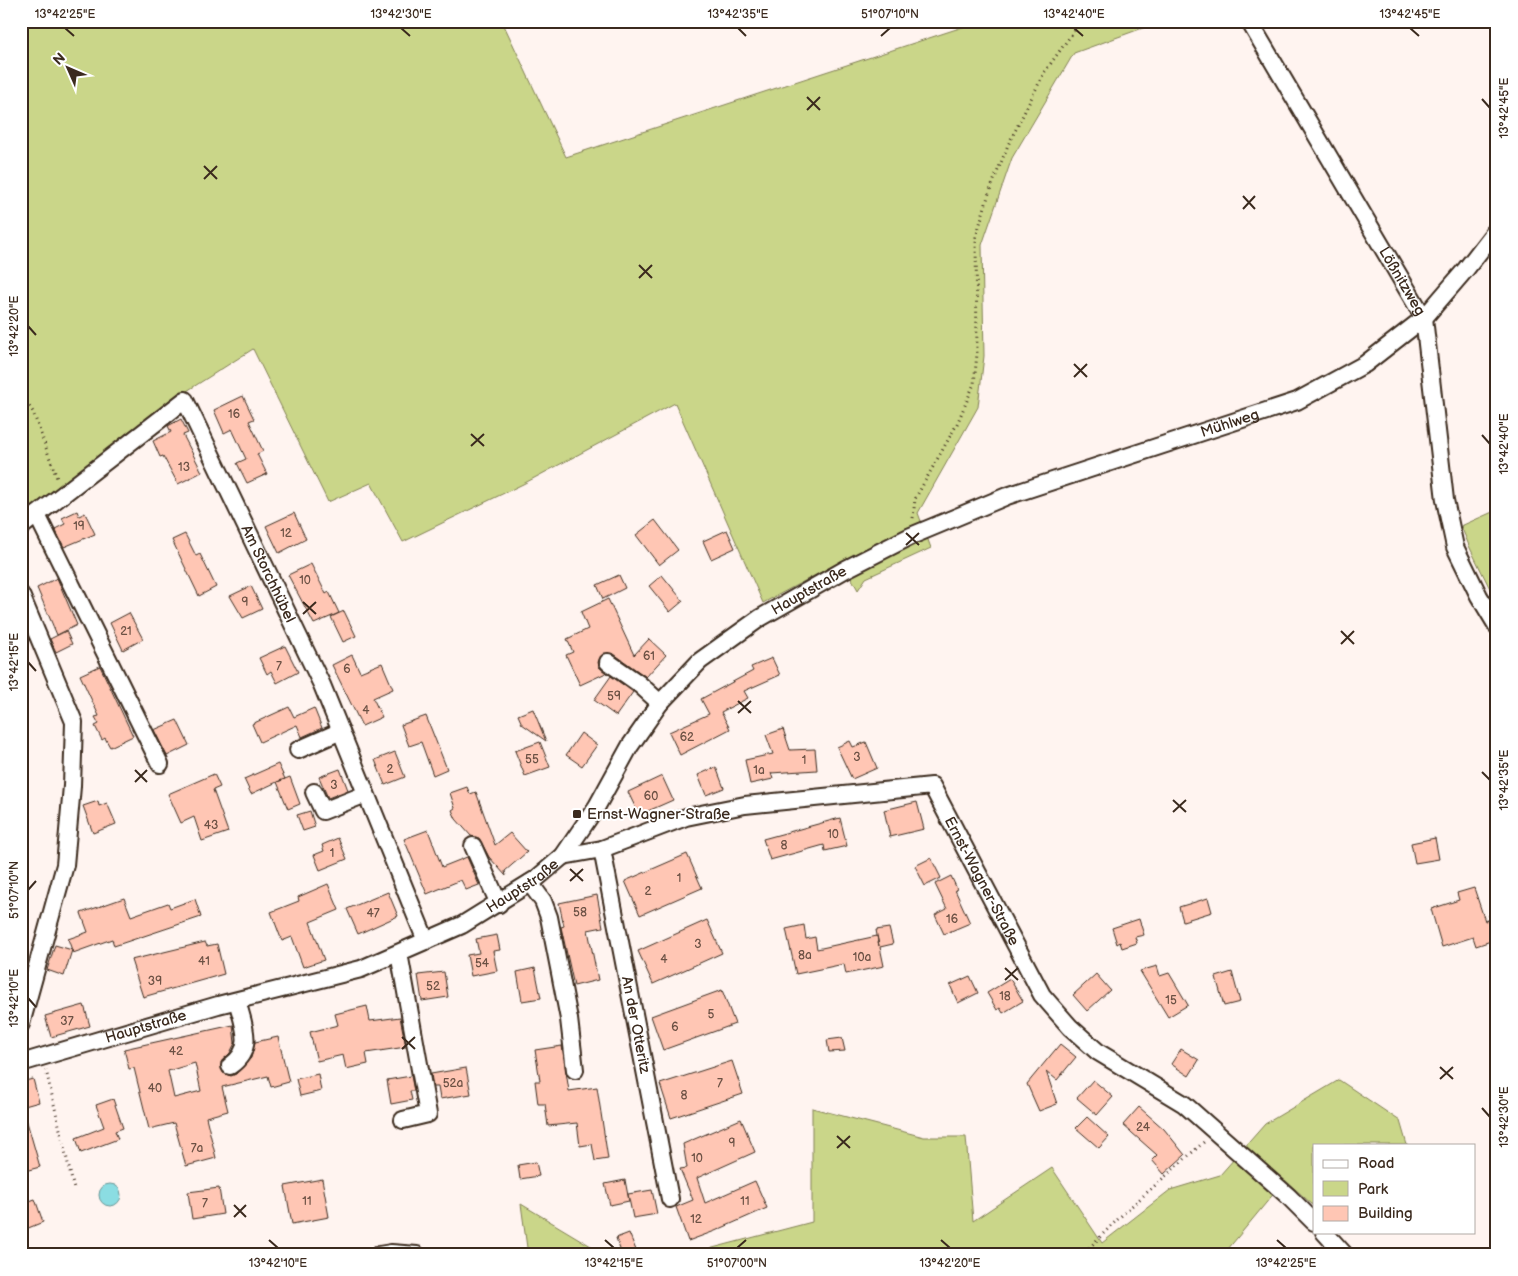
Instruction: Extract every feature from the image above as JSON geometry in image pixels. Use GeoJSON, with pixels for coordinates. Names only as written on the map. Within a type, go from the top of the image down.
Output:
{"type":"FeatureCollection","features":[{"type":"Feature","properties":{"kind":"street","name":"Lößnitzweg"},"geometry":{"type":"LineString","coordinates":[[1249,21],[1424,318],[1445,500],[1455,547],[1479,596],[1497,626]]}},
{"type":"Feature","properties":{"kind":"street","name":"Mühlweg"},"geometry":{"type":"LineString","coordinates":[[911,536],[1007,496],[1297,401],[1365,364],[1424,318],[1497,229]]}},
{"type":"Feature","properties":{"kind":"street","name":"Am Storchhübel"},"geometry":{"type":"LineString","coordinates":[[21,527],[185,400],[322,685],[426,941]]}},
{"type":"Feature","properties":{"kind":"street"},"geometry":{"type":"LineString","coordinates":[[36,515],[160,764]]}},
{"type":"Feature","properties":{"kind":"street","name":"Hauptstraße"},"geometry":{"type":"LineString","coordinates":[[21,1063],[237,1001],[361,969],[462,925],[499,904],[563,856],[597,806],[630,746],[660,703],[700,661],[760,618],[911,536]]}},
{"type":"Feature","properties":{"kind":"street"},"geometry":{"type":"LineString","coordinates":[[21,595],[74,722],[72,786],[65,865],[21,1024]]}},
{"type":"Feature","properties":{"kind":"street"},"geometry":{"type":"LineString","coordinates":[[608,662],[620,668],[660,703]]}},
{"type":"Feature","properties":{"kind":"street"},"geometry":{"type":"LineString","coordinates":[[298,750],[341,731]]}},
{"type":"Feature","properties":{"kind":"street","name":"Ernst-Wagner-Straße"},"geometry":{"type":"LineString","coordinates":[[563,856],[602,849],[686,817],[745,804],[932,786],[1042,994],[1070,1026],[1098,1052],[1184,1104],[1288,1196],[1313,1221]]}},
{"type":"Feature","properties":{"kind":"street"},"geometry":{"type":"LineString","coordinates":[[314,792],[323,811],[366,794]]}},
{"type":"Feature","properties":{"kind":"street"},"geometry":{"type":"LineString","coordinates":[[473,846],[499,904]]}},
{"type":"Feature","properties":{"kind":"street","name":"An der Otteritz"},"geometry":{"type":"LineString","coordinates":[[602,849],[670,1199]]}},
{"type":"Feature","properties":{"kind":"street"},"geometry":{"type":"LineString","coordinates":[[530,882],[543,901],[549,917],[569,1019],[575,1070]]}},
{"type":"Feature","properties":{"kind":"street"},"geometry":{"type":"LineString","coordinates":[[399,953],[428,1114],[403,1120]]}},
{"type":"Feature","properties":{"kind":"street"},"geometry":{"type":"LineString","coordinates":[[230,1066],[243,1056],[245,1048],[244,1027],[237,1001]]}},
{"type":"Feature","properties":{"kind":"street"},"geometry":{"type":"LineString","coordinates":[[1326,1234],[1345,1255]]}},
{"type":"Feature","properties":{"kind":"street"},"geometry":{"type":"LineString","coordinates":[[379,1255],[391,1253],[417,1255]]}},
{"type":"Feature","properties":{"kind":"path"},"geometry":{"type":"LineString","coordinates":[[911,536],[915,499],[957,424],[974,384],[977,354],[976,237],[988,193],[1008,145],[1044,73],[1081,21]]}},
{"type":"Feature","properties":{"kind":"path"},"geometry":{"type":"LineString","coordinates":[[21,394],[33,412],[63,495]]}},
{"type":"Feature","properties":{"kind":"path"},"geometry":{"type":"LineString","coordinates":[[1487,920],[1494,906],[1495,887]]}},
{"type":"Feature","properties":{"kind":"path"},"geometry":{"type":"LineString","coordinates":[[43,1057],[74,1189]]}},
{"type":"Feature","properties":{"kind":"path"},"geometry":{"type":"LineString","coordinates":[[1082,1255],[1125,1212],[1216,1132]]}},
{"type":"Feature","properties":{"kind":"green space"},"geometry":{"type":"Polygon","coordinates":[[[21,21],[502,21],[566,157],[981,21],[1162,21],[1074,53],[1012,158],[982,245],[984,356],[978,407],[918,513],[931,548],[866,578],[858,590],[842,561],[763,603],[675,403],[523,484],[403,542],[371,483],[328,502],[253,349],[179,396],[21,518],[21,21]]]}},
{"type":"Feature","properties":{"kind":"green space"},"geometry":{"type":"Polygon","coordinates":[[[1497,510],[1497,603],[1461,526],[1497,510]]]}},
{"type":"Feature","properties":{"kind":"green space"},"geometry":{"type":"Polygon","coordinates":[[[1339,1080],[1400,1121],[1407,1144],[1313,1144],[1313,1205],[1285,1180],[1223,1255],[686,1255],[812,1222],[812,1108],[924,1137],[966,1137],[973,1221],[1052,1168],[1102,1243],[1170,1190],[1220,1175],[1265,1124],[1339,1080]]]}},
{"type":"Feature","properties":{"kind":"green space"},"geometry":{"type":"Polygon","coordinates":[[[521,1204],[606,1255],[528,1255],[521,1204]]]}},
{"type":"Feature","properties":{"kind":"water"},"geometry":{"type":"Polygon","coordinates":[[[110,1184],[118,1187],[121,1195],[118,1203],[110,1206],[102,1203],[99,1195],[102,1187],[110,1184]]]}},
{"type":"Feature","properties":{"kind":"building"},"geometry":{"type":"Polygon","coordinates":[[[243,396],[254,419],[249,421],[263,451],[257,454],[267,474],[247,483],[237,463],[246,459],[232,429],[224,433],[214,410],[243,396]]]}},
{"type":"Feature","properties":{"kind":"building"},"geometry":{"type":"Polygon","coordinates":[[[181,419],[188,433],[183,435],[202,472],[178,484],[163,456],[160,457],[153,441],[171,432],[168,426],[181,419]]]}},
{"type":"Feature","properties":{"kind":"building"},"geometry":{"type":"Polygon","coordinates":[[[77,511],[79,516],[85,513],[95,534],[64,547],[55,529],[65,524],[62,518],[77,511]]]}},
{"type":"Feature","properties":{"kind":"building"},"geometry":{"type":"Polygon","coordinates":[[[294,513],[306,539],[279,553],[266,526],[294,513]]]}},
{"type":"Feature","properties":{"kind":"building"},"geometry":{"type":"Polygon","coordinates":[[[655,520],[678,550],[659,565],[636,535],[655,520]]]}},
{"type":"Feature","properties":{"kind":"building"},"geometry":{"type":"Polygon","coordinates":[[[727,530],[735,548],[711,559],[703,541],[727,530]]]}},
{"type":"Feature","properties":{"kind":"building"},"geometry":{"type":"Polygon","coordinates":[[[185,534],[196,556],[200,554],[216,587],[199,596],[172,540],[185,534]]]}},
{"type":"Feature","properties":{"kind":"building"},"geometry":{"type":"Polygon","coordinates":[[[311,564],[326,594],[329,592],[339,613],[314,624],[288,575],[311,564]]]}},
{"type":"Feature","properties":{"kind":"building"},"geometry":{"type":"Polygon","coordinates":[[[619,575],[625,588],[603,599],[597,585],[619,575]]]}},
{"type":"Feature","properties":{"kind":"building"},"geometry":{"type":"Polygon","coordinates":[[[662,575],[683,601],[670,612],[649,586],[662,575]]]}},
{"type":"Feature","properties":{"kind":"building"},"geometry":{"type":"Polygon","coordinates":[[[57,578],[77,625],[57,635],[37,588],[57,578]]]}},
{"type":"Feature","properties":{"kind":"building"},"geometry":{"type":"Polygon","coordinates":[[[251,586],[262,609],[243,618],[230,596],[251,586]]]}},
{"type":"Feature","properties":{"kind":"building"},"geometry":{"type":"Polygon","coordinates":[[[608,599],[634,655],[649,639],[666,655],[646,677],[614,654],[604,653],[598,662],[599,667],[606,673],[580,685],[566,655],[573,652],[567,639],[588,629],[581,612],[608,599]]]}},
{"type":"Feature","properties":{"kind":"building"},"geometry":{"type":"Polygon","coordinates":[[[344,611],[356,636],[343,642],[331,617],[344,611]]]}},
{"type":"Feature","properties":{"kind":"building"},"geometry":{"type":"Polygon","coordinates":[[[129,613],[143,639],[123,650],[110,623],[129,613]]]}},
{"type":"Feature","properties":{"kind":"building"},"geometry":{"type":"Polygon","coordinates":[[[66,631],[72,644],[56,652],[50,639],[66,631]]]}},
{"type":"Feature","properties":{"kind":"building"},"geometry":{"type":"Polygon","coordinates":[[[285,646],[298,672],[277,683],[271,671],[267,674],[259,658],[285,646]]]}},
{"type":"Feature","properties":{"kind":"building"},"geometry":{"type":"Polygon","coordinates":[[[352,655],[360,672],[382,663],[393,689],[373,698],[382,717],[362,726],[332,665],[352,655]]]}},
{"type":"Feature","properties":{"kind":"building"},"geometry":{"type":"Polygon","coordinates":[[[772,658],[780,675],[744,691],[748,698],[721,712],[730,729],[680,755],[669,732],[709,714],[701,699],[753,671],[751,667],[772,658]]]}},
{"type":"Feature","properties":{"kind":"building"},"geometry":{"type":"Polygon","coordinates":[[[100,666],[133,736],[110,747],[105,738],[102,740],[95,726],[99,724],[95,717],[99,716],[80,675],[100,666]]]}},
{"type":"Feature","properties":{"kind":"building"},"geometry":{"type":"Polygon","coordinates":[[[611,676],[633,692],[616,716],[594,700],[611,676]]]}},
{"type":"Feature","properties":{"kind":"building"},"geometry":{"type":"Polygon","coordinates":[[[289,707],[294,717],[314,708],[322,728],[302,737],[297,725],[260,742],[252,724],[289,707]]]}},
{"type":"Feature","properties":{"kind":"building"},"geometry":{"type":"Polygon","coordinates":[[[533,709],[546,741],[522,724],[518,715],[533,709]]]}},
{"type":"Feature","properties":{"kind":"building"},"geometry":{"type":"Polygon","coordinates":[[[426,716],[447,769],[433,775],[421,742],[409,746],[401,725],[426,716]]]}},
{"type":"Feature","properties":{"kind":"building"},"geometry":{"type":"Polygon","coordinates":[[[177,720],[189,745],[167,756],[154,730],[177,720]]]}},
{"type":"Feature","properties":{"kind":"building"},"geometry":{"type":"Polygon","coordinates":[[[783,729],[790,750],[815,749],[817,770],[771,773],[773,779],[750,784],[745,760],[773,754],[766,735],[783,729]]]}},
{"type":"Feature","properties":{"kind":"building"},"geometry":{"type":"Polygon","coordinates":[[[581,733],[597,745],[582,766],[566,755],[581,733]]]}},
{"type":"Feature","properties":{"kind":"building"},"geometry":{"type":"Polygon","coordinates":[[[850,741],[853,747],[866,742],[877,768],[852,779],[837,747],[850,741]]]}},
{"type":"Feature","properties":{"kind":"building"},"geometry":{"type":"Polygon","coordinates":[[[540,742],[550,767],[525,776],[515,751],[540,742]]]}},
{"type":"Feature","properties":{"kind":"building"},"geometry":{"type":"Polygon","coordinates":[[[395,752],[405,777],[385,785],[375,760],[395,752]]]}},
{"type":"Feature","properties":{"kind":"building"},"geometry":{"type":"Polygon","coordinates":[[[278,764],[285,779],[290,777],[300,804],[288,809],[277,782],[251,794],[244,779],[278,764]]]}},
{"type":"Feature","properties":{"kind":"building"},"geometry":{"type":"Polygon","coordinates":[[[716,767],[724,788],[706,795],[698,775],[716,767]]]}},
{"type":"Feature","properties":{"kind":"building"},"geometry":{"type":"Polygon","coordinates":[[[340,769],[348,790],[328,798],[319,777],[340,769]]]}},
{"type":"Feature","properties":{"kind":"building"},"geometry":{"type":"Polygon","coordinates":[[[214,774],[220,787],[213,790],[228,832],[202,841],[194,817],[181,823],[168,794],[214,774]]]}},
{"type":"Feature","properties":{"kind":"building"},"geometry":{"type":"Polygon","coordinates":[[[662,776],[673,800],[639,815],[628,792],[662,776]]]}},
{"type":"Feature","properties":{"kind":"building"},"geometry":{"type":"Polygon","coordinates":[[[467,787],[470,794],[476,792],[495,845],[510,833],[527,852],[505,871],[506,876],[489,857],[479,838],[471,836],[456,819],[452,810],[455,808],[450,793],[467,787]]]}},
{"type":"Feature","properties":{"kind":"building"},"geometry":{"type":"Polygon","coordinates":[[[98,801],[99,806],[107,803],[116,824],[93,833],[83,806],[98,801]]]}},
{"type":"Feature","properties":{"kind":"building"},"geometry":{"type":"Polygon","coordinates":[[[917,802],[924,829],[890,837],[884,810],[917,802]]]}},
{"type":"Feature","properties":{"kind":"building"},"geometry":{"type":"Polygon","coordinates":[[[310,811],[315,827],[303,831],[297,815],[310,811]]]}},
{"type":"Feature","properties":{"kind":"building"},"geometry":{"type":"Polygon","coordinates":[[[840,818],[847,846],[825,851],[824,845],[770,860],[763,839],[840,818]]]}},
{"type":"Feature","properties":{"kind":"building"},"geometry":{"type":"Polygon","coordinates":[[[428,830],[442,867],[467,857],[479,885],[466,890],[461,880],[427,894],[404,839],[428,830]]]}},
{"type":"Feature","properties":{"kind":"building"},"geometry":{"type":"Polygon","coordinates":[[[338,838],[347,859],[320,870],[314,855],[324,851],[322,845],[338,838]]]}},
{"type":"Feature","properties":{"kind":"building"},"geometry":{"type":"Polygon","coordinates":[[[1435,838],[1439,859],[1415,863],[1411,843],[1435,838]]]}},
{"type":"Feature","properties":{"kind":"building"},"geometry":{"type":"Polygon","coordinates":[[[687,854],[702,888],[640,915],[625,881],[687,854]]]}},
{"type":"Feature","properties":{"kind":"building"},"geometry":{"type":"Polygon","coordinates":[[[931,858],[941,878],[925,886],[915,866],[931,858]]]}},
{"type":"Feature","properties":{"kind":"building"},"geometry":{"type":"Polygon","coordinates":[[[951,876],[957,889],[955,890],[970,923],[944,934],[935,915],[947,909],[935,884],[951,876]]]}},
{"type":"Feature","properties":{"kind":"building"},"geometry":{"type":"Polygon","coordinates":[[[328,884],[339,910],[310,922],[324,960],[303,967],[292,937],[282,941],[271,912],[299,901],[298,897],[328,884]]]}},
{"type":"Feature","properties":{"kind":"building"},"geometry":{"type":"Polygon","coordinates":[[[1474,888],[1485,921],[1489,920],[1491,924],[1497,922],[1497,939],[1476,946],[1473,937],[1442,947],[1431,909],[1459,900],[1457,893],[1474,888]]]}},
{"type":"Feature","properties":{"kind":"building"},"geometry":{"type":"Polygon","coordinates":[[[388,892],[398,916],[358,934],[347,909],[388,892]]]}},
{"type":"Feature","properties":{"kind":"building"},"geometry":{"type":"Polygon","coordinates":[[[597,895],[603,927],[588,930],[598,980],[574,986],[561,927],[564,926],[559,903],[597,895]]]}},
{"type":"Feature","properties":{"kind":"building"},"geometry":{"type":"Polygon","coordinates":[[[124,898],[131,916],[168,903],[170,908],[195,899],[201,917],[114,946],[112,939],[73,953],[68,939],[88,932],[81,913],[124,898]]]}},
{"type":"Feature","properties":{"kind":"building"},"geometry":{"type":"Polygon","coordinates":[[[1208,898],[1212,912],[1183,921],[1179,907],[1208,898]]]}},
{"type":"Feature","properties":{"kind":"building"},"geometry":{"type":"Polygon","coordinates":[[[1139,919],[1144,935],[1135,937],[1137,943],[1122,948],[1120,942],[1117,944],[1112,928],[1139,919]]]}},
{"type":"Feature","properties":{"kind":"building"},"geometry":{"type":"Polygon","coordinates":[[[707,920],[722,953],[653,984],[638,951],[707,920]]]}},
{"type":"Feature","properties":{"kind":"building"},"geometry":{"type":"Polygon","coordinates":[[[804,925],[806,939],[815,937],[817,949],[877,936],[879,946],[876,930],[889,928],[893,944],[880,947],[884,966],[846,974],[844,964],[796,974],[786,929],[804,925]]]}},
{"type":"Feature","properties":{"kind":"building"},"geometry":{"type":"Polygon","coordinates":[[[497,935],[500,950],[493,951],[497,971],[471,976],[467,955],[479,953],[476,939],[497,935]]]}},
{"type":"Feature","properties":{"kind":"building"},"geometry":{"type":"Polygon","coordinates":[[[205,942],[207,946],[217,944],[224,974],[143,997],[131,960],[205,942]]]}},
{"type":"Feature","properties":{"kind":"building"},"geometry":{"type":"Polygon","coordinates":[[[55,945],[72,950],[64,976],[47,970],[55,945]]]}},
{"type":"Feature","properties":{"kind":"building"},"geometry":{"type":"Polygon","coordinates":[[[1157,966],[1160,976],[1169,973],[1188,1005],[1168,1017],[1140,971],[1157,966]]]}},
{"type":"Feature","properties":{"kind":"building"},"geometry":{"type":"Polygon","coordinates":[[[535,968],[541,998],[522,1001],[517,972],[535,968]]]}},
{"type":"Feature","properties":{"kind":"building"},"geometry":{"type":"Polygon","coordinates":[[[444,972],[448,997],[422,1001],[418,975],[444,972]]]}},
{"type":"Feature","properties":{"kind":"building"},"geometry":{"type":"Polygon","coordinates":[[[1232,972],[1240,1002],[1224,1006],[1216,977],[1232,972]]]}},
{"type":"Feature","properties":{"kind":"building"},"geometry":{"type":"Polygon","coordinates":[[[1096,974],[1110,990],[1087,1011],[1073,995],[1096,974]]]}},
{"type":"Feature","properties":{"kind":"building"},"geometry":{"type":"Polygon","coordinates":[[[970,976],[978,993],[958,1003],[950,985],[970,976]]]}},
{"type":"Feature","properties":{"kind":"building"},"geometry":{"type":"Polygon","coordinates":[[[1010,979],[1023,1001],[1003,1013],[1000,1008],[997,1010],[987,993],[1010,979]]]}},
{"type":"Feature","properties":{"kind":"building"},"geometry":{"type":"Polygon","coordinates":[[[722,990],[735,1024],[663,1050],[651,1016],[722,990]]]}},
{"type":"Feature","properties":{"kind":"building"},"geometry":{"type":"Polygon","coordinates":[[[84,1005],[90,1026],[51,1037],[45,1016],[84,1005]]]}},
{"type":"Feature","properties":{"kind":"building"},"geometry":{"type":"Polygon","coordinates":[[[367,1006],[370,1021],[400,1017],[406,1047],[366,1053],[368,1064],[346,1069],[343,1055],[317,1061],[310,1032],[338,1025],[335,1014],[367,1006]]]}},
{"type":"Feature","properties":{"kind":"building"},"geometry":{"type":"Polygon","coordinates":[[[233,1025],[235,1043],[230,1053],[221,1062],[223,1073],[231,1076],[236,1074],[251,1058],[255,1042],[278,1037],[289,1082],[271,1087],[268,1076],[222,1087],[228,1111],[206,1117],[216,1158],[186,1166],[174,1123],[149,1129],[134,1068],[129,1069],[124,1049],[233,1025]],[[195,1063],[168,1071],[174,1098],[201,1091],[195,1063]]]}},
{"type":"Feature","properties":{"kind":"building"},"geometry":{"type":"Polygon","coordinates":[[[842,1038],[845,1051],[829,1052],[827,1040],[842,1038]]]}},
{"type":"Feature","properties":{"kind":"building"},"geometry":{"type":"Polygon","coordinates":[[[1060,1044],[1076,1057],[1057,1080],[1046,1071],[1057,1104],[1039,1111],[1027,1084],[1060,1044]]]}},
{"type":"Feature","properties":{"kind":"building"},"geometry":{"type":"Polygon","coordinates":[[[562,1046],[569,1091],[597,1087],[608,1159],[595,1161],[592,1144],[580,1146],[577,1123],[548,1126],[545,1104],[538,1104],[535,1081],[540,1081],[535,1050],[562,1046]]]}},
{"type":"Feature","properties":{"kind":"building"},"geometry":{"type":"Polygon","coordinates":[[[1181,1049],[1199,1060],[1189,1076],[1171,1064],[1181,1049]]]}},
{"type":"Feature","properties":{"kind":"building"},"geometry":{"type":"Polygon","coordinates":[[[732,1061],[743,1094],[671,1118],[660,1084],[732,1061]]]}},
{"type":"Feature","properties":{"kind":"building"},"geometry":{"type":"Polygon","coordinates":[[[466,1068],[471,1094],[440,1099],[438,1087],[433,1087],[431,1074],[466,1068]]]}},
{"type":"Feature","properties":{"kind":"building"},"geometry":{"type":"Polygon","coordinates":[[[318,1074],[321,1091],[300,1096],[296,1079],[318,1074]]]}},
{"type":"Feature","properties":{"kind":"building"},"geometry":{"type":"Polygon","coordinates":[[[411,1076],[414,1091],[410,1091],[412,1100],[391,1104],[387,1080],[411,1076]]]}},
{"type":"Feature","properties":{"kind":"building"},"geometry":{"type":"Polygon","coordinates":[[[33,1079],[39,1102],[21,1107],[21,1082],[33,1079]]]}},
{"type":"Feature","properties":{"kind":"building"},"geometry":{"type":"Polygon","coordinates":[[[1093,1080],[1113,1097],[1097,1115],[1077,1098],[1093,1080]]]}},
{"type":"Feature","properties":{"kind":"building"},"geometry":{"type":"Polygon","coordinates":[[[113,1099],[123,1128],[115,1131],[118,1139],[81,1153],[76,1138],[104,1127],[96,1105],[113,1099]]]}},
{"type":"Feature","properties":{"kind":"building"},"geometry":{"type":"Polygon","coordinates":[[[1139,1107],[1164,1129],[1185,1155],[1164,1174],[1152,1160],[1157,1155],[1123,1125],[1139,1107]]]}},
{"type":"Feature","properties":{"kind":"building"},"geometry":{"type":"Polygon","coordinates":[[[21,1115],[25,1115],[40,1167],[21,1172],[21,1115]]]}},
{"type":"Feature","properties":{"kind":"building"},"geometry":{"type":"Polygon","coordinates":[[[1087,1117],[1109,1137],[1099,1148],[1076,1128],[1087,1117]]]}},
{"type":"Feature","properties":{"kind":"building"},"geometry":{"type":"Polygon","coordinates":[[[741,1119],[755,1152],[697,1178],[705,1203],[755,1181],[767,1208],[688,1241],[676,1207],[693,1200],[680,1169],[687,1168],[683,1144],[741,1119]]]}},
{"type":"Feature","properties":{"kind":"building"},"geometry":{"type":"Polygon","coordinates":[[[536,1162],[539,1176],[520,1179],[518,1165],[536,1162]]]}},
{"type":"Feature","properties":{"kind":"building"},"geometry":{"type":"Polygon","coordinates":[[[322,1179],[329,1217],[292,1224],[285,1186],[322,1179]]]}},
{"type":"Feature","properties":{"kind":"building"},"geometry":{"type":"Polygon","coordinates":[[[625,1180],[629,1201],[610,1205],[605,1184],[625,1180]]]}},
{"type":"Feature","properties":{"kind":"building"},"geometry":{"type":"Polygon","coordinates":[[[219,1188],[223,1214],[192,1219],[188,1192],[219,1188]]]}},
{"type":"Feature","properties":{"kind":"building"},"geometry":{"type":"Polygon","coordinates":[[[652,1190],[657,1214],[633,1218],[628,1194],[652,1190]]]}},
{"type":"Feature","properties":{"kind":"building"},"geometry":{"type":"Polygon","coordinates":[[[35,1199],[43,1222],[21,1231],[21,1204],[35,1199]]]}},
{"type":"Feature","properties":{"kind":"building"},"geometry":{"type":"Polygon","coordinates":[[[629,1233],[638,1255],[622,1255],[616,1238],[629,1233]]]}},
{"type":"Feature","properties":{"kind":"place","name":"Ernst-Wagner-Straße"},"geometry":{"type":"Point","coordinates":[577,814]}}]}
